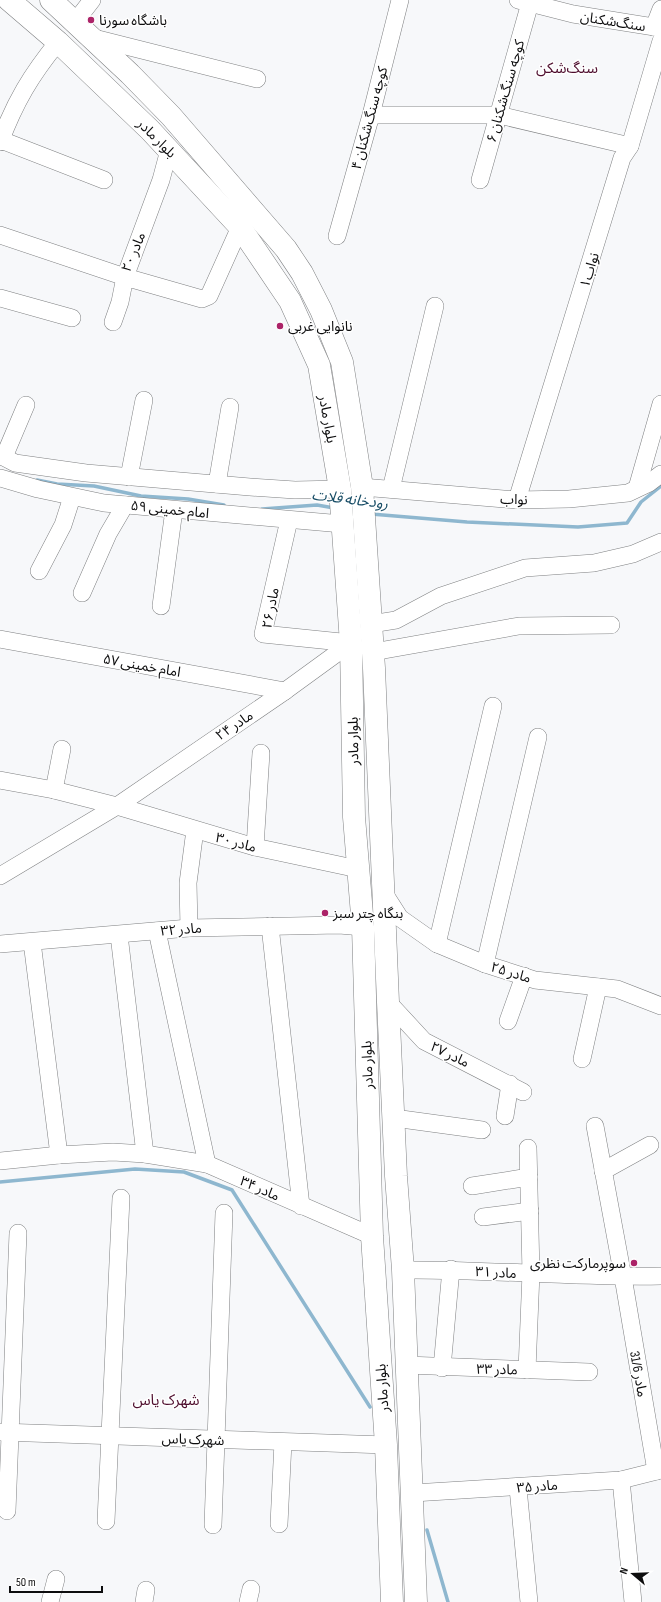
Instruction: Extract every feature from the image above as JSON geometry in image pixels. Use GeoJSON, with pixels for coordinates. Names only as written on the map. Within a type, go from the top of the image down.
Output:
{"type":"FeatureCollection","features":[{"type":"Feature","properties":{"kind":"main road","name":"بلوار مادر"},"geometry":{"type":"LineString","coordinates":[[9,0],[58,42],[170,150],[240,227],[290,301],[319,365],[341,506],[351,643],[354,818],[363,927],[372,1236],[386,1445],[392,1602]]}},
{"type":"Feature","properties":{"kind":"main road","name":"بلوار مادر"},"geometry":{"type":"LineString","coordinates":[[50,0],[130,74],[171,116],[286,249],[302,273],[321,310],[342,362],[363,500],[373,652],[388,1002],[403,1270],[406,1365],[413,1493],[416,1602]]}},
{"type":"Feature","properties":{"kind":"main road"},"geometry":{"type":"LineString","coordinates":[[354,818],[380,817]]}},
{"type":"Feature","properties":{"kind":"street"},"geometry":{"type":"LineString","coordinates":[[92,0],[82,29],[257,79]]}},
{"type":"Feature","properties":{"kind":"street","name":"کوچه سنگ‌شکنان ۴"},"geometry":{"type":"LineString","coordinates":[[337,236],[371,115],[400,0]]}},
{"type":"Feature","properties":{"kind":"street","name":"سنگ‌شکنان"},"geometry":{"type":"LineString","coordinates":[[524,2],[659,32]]}},
{"type":"Feature","properties":{"kind":"street","name":"کوچه سنگ‌شکنان ۶"},"geometry":{"type":"LineString","coordinates":[[480,180],[499,115],[524,2]]}},
{"type":"Feature","properties":{"kind":"street","name":"نواب۱"},"geometry":{"type":"LineString","coordinates":[[517,500],[622,158],[630,146],[659,32],[661,9]]}},
{"type":"Feature","properties":{"kind":"street"},"geometry":{"type":"LineString","coordinates":[[58,42],[37,68],[23,90],[0,141],[104,180]]}},
{"type":"Feature","properties":{"kind":"street"},"geometry":{"type":"LineString","coordinates":[[371,115],[499,115],[630,146]]}},
{"type":"Feature","properties":{"kind":"street","name":"مادر ۲۰"},"geometry":{"type":"LineString","coordinates":[[0,235],[125,277],[161,180],[170,150]]}},
{"type":"Feature","properties":{"kind":"street"},"geometry":{"type":"LineString","coordinates":[[113,322],[120,302],[125,277],[202,299],[209,296],[240,227]]}},
{"type":"Feature","properties":{"kind":"street"},"geometry":{"type":"LineString","coordinates":[[0,298],[72,318]]}},
{"type":"Feature","properties":{"kind":"street"},"geometry":{"type":"LineString","coordinates":[[391,489],[435,306]]}},
{"type":"Feature","properties":{"kind":"street"},"geometry":{"type":"LineString","coordinates":[[129,477],[144,400]]}},
{"type":"Feature","properties":{"kind":"street"},"geometry":{"type":"LineString","coordinates":[[637,488],[661,404]]}},
{"type":"Feature","properties":{"kind":"street"},"geometry":{"type":"LineString","coordinates":[[2,456],[26,405]]}},
{"type":"Feature","properties":{"kind":"street"},"geometry":{"type":"LineString","coordinates":[[217,484],[230,407]]}},
{"type":"Feature","properties":{"kind":"street","name":"امام خمینی ۵۹"},"geometry":{"type":"LineString","coordinates":[[2,456],[16,463],[58,470],[295,490],[341,506]]}},
{"type":"Feature","properties":{"kind":"street","name":"نواب"},"geometry":{"type":"LineString","coordinates":[[363,500],[391,489],[517,500],[569,499],[628,493],[649,483],[661,474]]}},
{"type":"Feature","properties":{"kind":"street","name":"امام خمینی ۵۹"},"geometry":{"type":"LineString","coordinates":[[0,478],[38,489],[104,503],[289,520],[341,506]]}},
{"type":"Feature","properties":{"kind":"street"},"geometry":{"type":"LineString","coordinates":[[39,571],[63,525],[72,497]]}},
{"type":"Feature","properties":{"kind":"street"},"geometry":{"type":"LineString","coordinates":[[82,593],[108,534],[125,505]]}},
{"type":"Feature","properties":{"kind":"street"},"geometry":{"type":"LineString","coordinates":[[161,606],[174,510]]}},
{"type":"Feature","properties":{"kind":"street","name":"مادر ۲۶"},"geometry":{"type":"LineString","coordinates":[[289,520],[263,634],[351,643]]}},
{"type":"Feature","properties":{"kind":"street"},"geometry":{"type":"LineString","coordinates":[[371,624],[396,620],[441,596],[525,568],[594,563],[633,554],[661,542]]}},
{"type":"Feature","properties":{"kind":"street"},"geometry":{"type":"LineString","coordinates":[[373,652],[519,626],[611,625]]}},
{"type":"Feature","properties":{"kind":"street","name":"امام خمینی ۵۷"},"geometry":{"type":"LineString","coordinates":[[0,639],[285,691]]}},
{"type":"Feature","properties":{"kind":"street","name":"مادر ۲۴"},"geometry":{"type":"LineString","coordinates":[[0,876],[117,806],[285,691],[351,643]]}},
{"type":"Feature","properties":{"kind":"street"},"geometry":{"type":"LineString","coordinates":[[437,944],[493,706]]}},
{"type":"Feature","properties":{"kind":"street"},"geometry":{"type":"LineString","coordinates":[[485,964],[538,737]]}},
{"type":"Feature","properties":{"kind":"street"},"geometry":{"type":"LineString","coordinates":[[54,790],[62,749]]}},
{"type":"Feature","properties":{"kind":"street"},"geometry":{"type":"LineString","coordinates":[[254,847],[261,753]]}},
{"type":"Feature","properties":{"kind":"street","name":"مادر ۳۰"},"geometry":{"type":"LineString","coordinates":[[0,780],[54,790],[117,806],[254,847],[358,869]]}},
{"type":"Feature","properties":{"kind":"street"},"geometry":{"type":"LineString","coordinates":[[189,928],[188,884],[195,830]]}},
{"type":"Feature","properties":{"kind":"street","name":"مادر ۲۵"},"geometry":{"type":"LineString","coordinates":[[384,893],[400,918],[437,944],[485,964],[524,976],[555,983],[617,989],[661,1006]]}},
{"type":"Feature","properties":{"kind":"street","name":"مادر ۳۲"},"geometry":{"type":"LineString","coordinates":[[0,944],[189,928],[339,925],[363,927]]}},
{"type":"Feature","properties":{"kind":"street"},"geometry":{"type":"LineString","coordinates":[[270,926],[301,1206]]}},
{"type":"Feature","properties":{"kind":"street"},"geometry":{"type":"LineString","coordinates":[[157,931],[207,1164]]}},
{"type":"Feature","properties":{"kind":"street"},"geometry":{"type":"LineString","coordinates":[[120,935],[145,1154]]}},
{"type":"Feature","properties":{"kind":"street"},"geometry":{"type":"LineString","coordinates":[[32,942],[59,1154]]}},
{"type":"Feature","properties":{"kind":"street"},"geometry":{"type":"LineString","coordinates":[[508,1021],[524,976]]}},
{"type":"Feature","properties":{"kind":"street"},"geometry":{"type":"LineString","coordinates":[[582,1060],[598,987]]}},
{"type":"Feature","properties":{"kind":"street","name":"مادر ۲۷"},"geometry":{"type":"LineString","coordinates":[[388,1002],[424,1041],[517,1088],[505,1116]]}},
{"type":"Feature","properties":{"kind":"street"},"geometry":{"type":"LineString","coordinates":[[394,1118],[482,1130]]}},
{"type":"Feature","properties":{"kind":"street","name":"مادر 31/6"},"geometry":{"type":"LineString","coordinates":[[595,1126],[658,1470]]}},
{"type":"Feature","properties":{"kind":"street"},"geometry":{"type":"LineString","coordinates":[[603,1171],[650,1145]]}},
{"type":"Feature","properties":{"kind":"street"},"geometry":{"type":"LineString","coordinates":[[527,1370],[531,1273],[528,1148]]}},
{"type":"Feature","properties":{"kind":"street","name":"مادر ۳۴"},"geometry":{"type":"LineString","coordinates":[[0,1161],[59,1154],[113,1152],[145,1154],[207,1164],[372,1236]]}},
{"type":"Feature","properties":{"kind":"street"},"geometry":{"type":"LineString","coordinates":[[472,1186],[529,1177]]}},
{"type":"Feature","properties":{"kind":"street"},"geometry":{"type":"LineString","coordinates":[[106,1521],[121,1198]]}},
{"type":"Feature","properties":{"kind":"street"},"geometry":{"type":"LineString","coordinates":[[483,1217],[530,1210]]}},
{"type":"Feature","properties":{"kind":"street"},"geometry":{"type":"LineString","coordinates":[[213,1525],[224,1213]]}},
{"type":"Feature","properties":{"kind":"street"},"geometry":{"type":"LineString","coordinates":[[7,1511],[6,1433],[18,1233]]}},
{"type":"Feature","properties":{"kind":"street"},"geometry":{"type":"LineString","coordinates":[[442,1368],[451,1269]]}},
{"type":"Feature","properties":{"kind":"street","name":"مادر ۳۱"},"geometry":{"type":"LineString","coordinates":[[403,1270],[451,1269],[623,1277],[661,1276]]}},
{"type":"Feature","properties":{"kind":"street","name":"مادر ۳۳"},"geometry":{"type":"LineString","coordinates":[[406,1365],[442,1368],[589,1372]]}},
{"type":"Feature","properties":{"kind":"street","name":"شهرک یاس"},"geometry":{"type":"LineString","coordinates":[[6,1433],[111,1435],[386,1445]]}},
{"type":"Feature","properties":{"kind":"street"},"geometry":{"type":"LineString","coordinates":[[280,1524],[283,1442]]}},
{"type":"Feature","properties":{"kind":"street","name":"مادر ۳۵"},"geometry":{"type":"LineString","coordinates":[[413,1493],[518,1488],[621,1480],[658,1470]]}},
{"type":"Feature","properties":{"kind":"street"},"geometry":{"type":"LineString","coordinates":[[621,1480],[633,1602]]}},
{"type":"Feature","properties":{"kind":"street"},"geometry":{"type":"LineString","coordinates":[[518,1488],[529,1602]]}},
{"type":"Feature","properties":{"kind":"street"},"geometry":{"type":"LineString","coordinates":[[50,1602],[56,1579]]}},
{"type":"Feature","properties":{"kind":"waterway","name":"رودخانه قلات"},"geometry":{"type":"LineString","coordinates":[[37,480],[57,484],[94,486],[141,496],[188,499],[224,505]]}},
{"type":"Feature","properties":{"kind":"waterway","name":"رودخانه قلات"},"geometry":{"type":"LineString","coordinates":[[371,514],[467,522],[578,527],[627,523],[641,502],[661,486]]}},
{"type":"Feature","properties":{"kind":"waterway","name":"رودخانه قلات"},"geometry":{"type":"LineString","coordinates":[[262,509],[317,505],[334,508]]}},
{"type":"Feature","properties":{"kind":"waterway"},"geometry":{"type":"LineString","coordinates":[[0,1182],[135,1169],[184,1172],[232,1190],[370,1407]]}},
{"type":"Feature","properties":{"kind":"waterway"},"geometry":{"type":"LineString","coordinates":[[427,1530],[448,1602]]}},
{"type":"Feature","properties":{"kind":"place","name":"باشگاه سورنا"},"geometry":{"type":"Point","coordinates":[91,20]}},
{"type":"Feature","properties":{"kind":"place","name":"نانوایی غربی"},"geometry":{"type":"Point","coordinates":[280,326]}},
{"type":"Feature","properties":{"kind":"place","name":"بنگاه چتر سبز"},"geometry":{"type":"Point","coordinates":[325,913]}},
{"type":"Feature","properties":{"kind":"place","name":"سوپرمارکت نظری"},"geometry":{"type":"Point","coordinates":[634,1263]}},
{"type":"Feature","properties":{"kind":"district","name":"سنگ‌شکن"},"geometry":{"type":"Point","coordinates":[567,68]}},
{"type":"Feature","properties":{"kind":"district","name":"شهرک یاس"},"geometry":{"type":"Point","coordinates":[166,1400]}}]}
